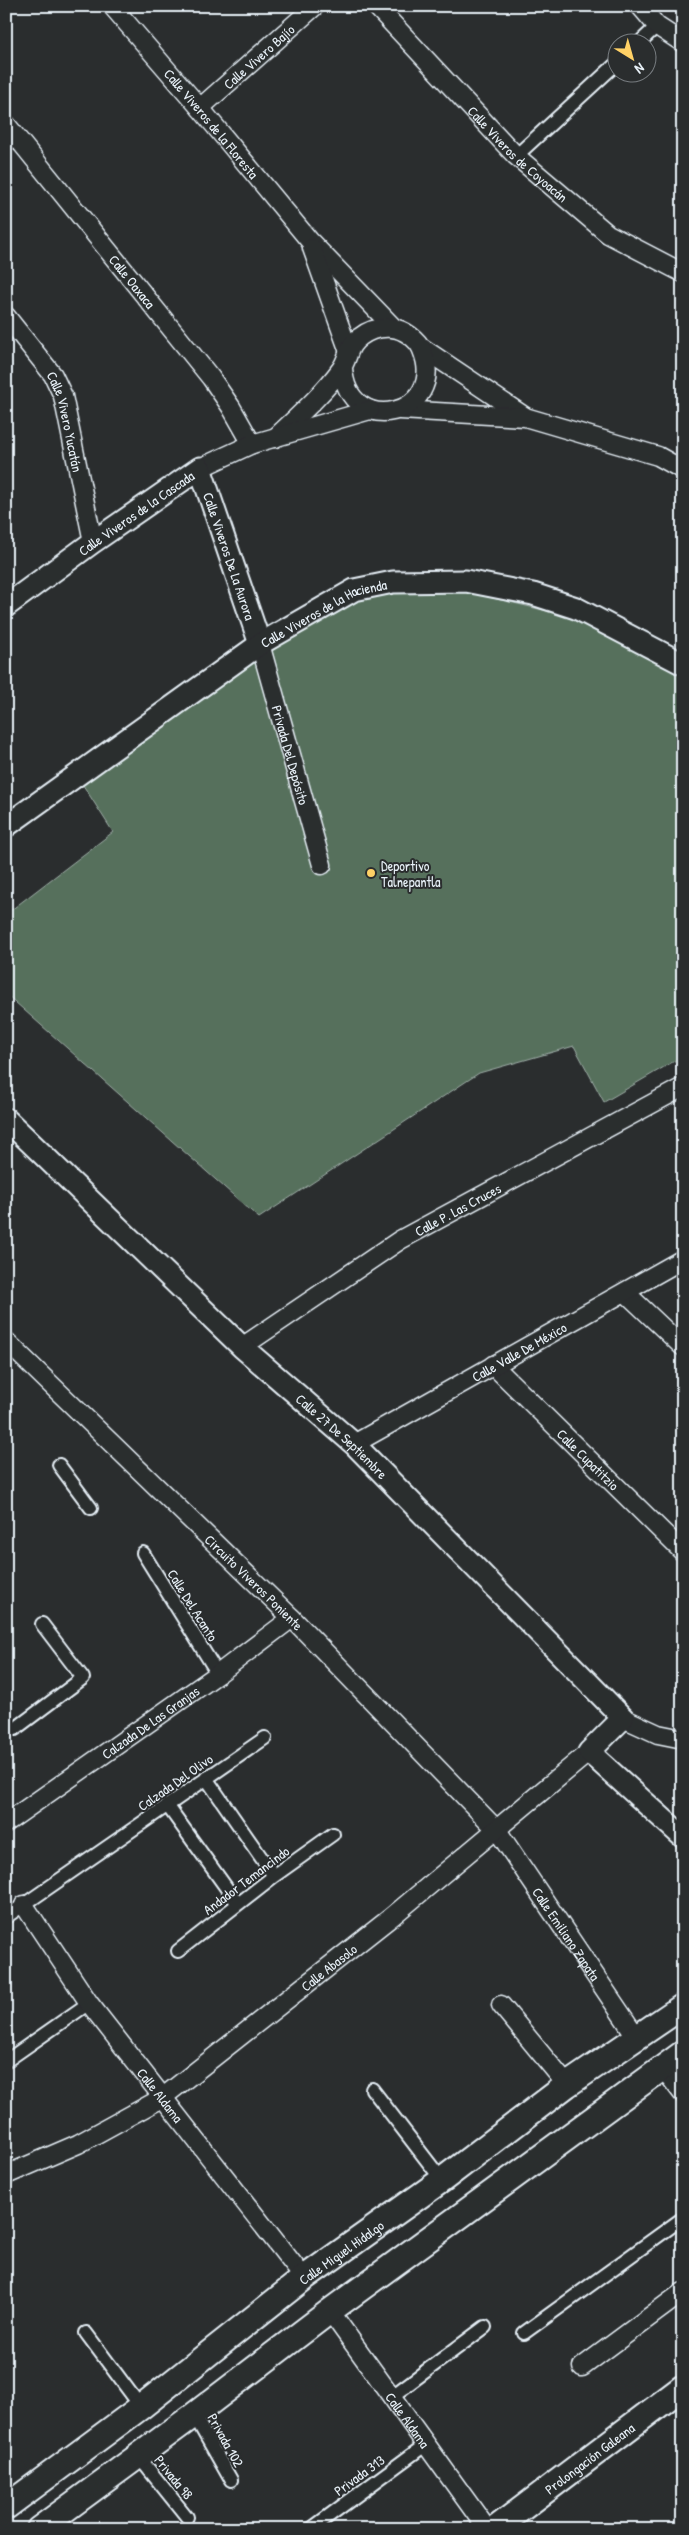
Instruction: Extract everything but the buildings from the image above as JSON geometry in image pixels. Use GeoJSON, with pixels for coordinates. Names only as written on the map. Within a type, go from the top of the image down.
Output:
{"type":"FeatureCollection","features":[{"type":"Feature","properties":{"kind":"main road","name":"Calle Miguel Hidalgo"},"geometry":{"type":"LineString","coordinates":[[6,2507],[141,2407],[304,2278],[442,2180],[567,2085],[636,2036],[683,2006]]}},
{"type":"Feature","properties":{"kind":"main road"},"geometry":{"type":"LineString","coordinates":[[38,2529],[194,2415],[330,2311],[683,2053]]}},
{"type":"Feature","properties":{"kind":"main road","name":"Prolongación Galeana"},"geometry":{"type":"LineString","coordinates":[[495,2529],[683,2386]]}},
{"type":"Feature","properties":{"kind":"street","name":"Calle Viveros de la Floresta"},"geometry":{"type":"LineString","coordinates":[[112,6],[200,108],[309,240],[394,328]]}},
{"type":"Feature","properties":{"kind":"street","name":"Calle Vivero Bajío"},"geometry":{"type":"LineString","coordinates":[[200,108],[315,6]]}},
{"type":"Feature","properties":{"kind":"street","name":"Calle Viveros de Coyoacán"},"geometry":{"type":"LineString","coordinates":[[376,6],[516,156],[608,234],[683,273]]}},
{"type":"Feature","properties":{"kind":"street"},"geometry":{"type":"LineString","coordinates":[[640,6],[658,26],[683,43]]}},
{"type":"Feature","properties":{"kind":"street"},"geometry":{"type":"LineString","coordinates":[[651,32],[658,26]]}},
{"type":"Feature","properties":{"kind":"street"},"geometry":{"type":"LineString","coordinates":[[516,156],[606,73]]}},
{"type":"Feature","properties":{"kind":"street","name":"Calle Oaxaca"},"geometry":{"type":"LineString","coordinates":[[6,124],[211,378],[231,407],[252,444]]}},
{"type":"Feature","properties":{"kind":"street","name":"Calle Viveros de la Floresta"},"geometry":{"type":"LineString","coordinates":[[309,240],[332,300],[348,350]]}},
{"type":"Feature","properties":{"kind":"street","name":"Calle Vivero Yucatán"},"geometry":{"type":"LineString","coordinates":[[6,316],[53,375],[63,396],[93,542]]}},
{"type":"Feature","properties":{"kind":"street"},"geometry":{"type":"LineString","coordinates":[[524,416],[421,347],[409,335],[394,328],[376,329],[360,336],[348,350],[343,368],[343,378],[352,397],[370,410],[385,413],[400,410],[524,416],[658,456],[683,458]]}},
{"type":"Feature","properties":{"kind":"street"},"geometry":{"type":"LineString","coordinates":[[400,410],[416,399],[426,383],[427,364],[421,347]]}},
{"type":"Feature","properties":{"kind":"street","name":"Calle Viveros de la Cascada"},"geometry":{"type":"LineString","coordinates":[[275,438],[307,408],[343,368]]}},
{"type":"Feature","properties":{"kind":"street","name":"Calle Viveros de la Cascada"},"geometry":{"type":"LineString","coordinates":[[6,606],[93,542],[200,468],[252,444],[370,410]]}},
{"type":"Feature","properties":{"kind":"street"},"geometry":{"type":"LineString","coordinates":[[658,456],[683,470]]}},
{"type":"Feature","properties":{"kind":"street","name":"Calle Viveros De La Aurora"},"geometry":{"type":"LineString","coordinates":[[200,468],[260,644]]}},
{"type":"Feature","properties":{"kind":"street","name":"Calle Viveros de la Hacienda"},"geometry":{"type":"LineString","coordinates":[[6,826],[260,644],[354,590],[394,582],[466,581],[532,594],[576,608],[683,664]]}},
{"type":"Feature","properties":{"kind":"street","name":"Privada Del Depósito"},"geometry":{"type":"LineString","coordinates":[[260,644],[322,865]]}},
{"type":"Feature","properties":{"kind":"street","name":"Calle P. Las Cruces"},"geometry":{"type":"LineString","coordinates":[[242,1347],[400,1240],[683,1087]]}},
{"type":"Feature","properties":{"kind":"street","name":"Calle 27 De Septiembre"},"geometry":{"type":"LineString","coordinates":[[6,1119],[242,1347],[354,1444],[623,1718],[653,1733],[683,1739]]}},
{"type":"Feature","properties":{"kind":"street","name":"Calle Valle De México"},"geometry":{"type":"LineString","coordinates":[[354,1444],[683,1259]]}},
{"type":"Feature","properties":{"kind":"street"},"geometry":{"type":"LineString","coordinates":[[625,1292],[683,1347]]}},
{"type":"Feature","properties":{"kind":"street","name":"Circuito Viveros Poniente"},"geometry":{"type":"LineString","coordinates":[[6,1341],[292,1618],[497,1830]]}},
{"type":"Feature","properties":{"kind":"street","name":"Calle Cupatitzio"},"geometry":{"type":"LineString","coordinates":[[494,1365],[683,1552]]}},
{"type":"Feature","properties":{"kind":"street"},"geometry":{"type":"LineString","coordinates":[[59,1465],[91,1508]]}},
{"type":"Feature","properties":{"kind":"street","name":"Calle Del Acanto"},"geometry":{"type":"LineString","coordinates":[[143,1553],[218,1674]]}},
{"type":"Feature","properties":{"kind":"street","name":"Calzada De Las Granjas"},"geometry":{"type":"LineString","coordinates":[[6,1823],[218,1674],[292,1618]]}},
{"type":"Feature","properties":{"kind":"street"},"geometry":{"type":"LineString","coordinates":[[15,1729],[82,1678],[42,1624]]}},
{"type":"Feature","properties":{"kind":"street","name":"Calle Abasolo"},"geometry":{"type":"LineString","coordinates":[[6,2175],[78,2144],[162,2098],[389,1919],[497,1830],[589,1752],[623,1718]]}},
{"type":"Feature","properties":{"kind":"street","name":"Calzada Del Olivo"},"geometry":{"type":"LineString","coordinates":[[6,1917],[265,1738]]}},
{"type":"Feature","properties":{"kind":"street"},"geometry":{"type":"LineString","coordinates":[[589,1752],[683,1837]]}},
{"type":"Feature","properties":{"kind":"street"},"geometry":{"type":"LineString","coordinates":[[206,1778],[274,1876]]}},
{"type":"Feature","properties":{"kind":"street"},"geometry":{"type":"LineString","coordinates":[[167,1805],[238,1904]]}},
{"type":"Feature","properties":{"kind":"street","name":"Calle Emiliano Zapata"},"geometry":{"type":"LineString","coordinates":[[497,1830],[636,2036]]}},
{"type":"Feature","properties":{"kind":"street","name":"Andador Temancindo"},"geometry":{"type":"LineString","coordinates":[[178,1951],[274,1876],[333,1834]]}},
{"type":"Feature","properties":{"kind":"street","name":"Calle Aldama"},"geometry":{"type":"LineString","coordinates":[[24,1905],[89,2003],[304,2278]]}},
{"type":"Feature","properties":{"kind":"street"},"geometry":{"type":"LineString","coordinates":[[6,2061],[89,2003]]}},
{"type":"Feature","properties":{"kind":"street"},"geometry":{"type":"LineString","coordinates":[[501,2005],[567,2085]]}},
{"type":"Feature","properties":{"kind":"street"},"geometry":{"type":"LineString","coordinates":[[664,2068],[683,2094]]}},
{"type":"Feature","properties":{"kind":"street"},"geometry":{"type":"LineString","coordinates":[[372,2089],[442,2180]]}},
{"type":"Feature","properties":{"kind":"street"},"geometry":{"type":"LineString","coordinates":[[524,2333],[683,2218]]}},
{"type":"Feature","properties":{"kind":"street"},"geometry":{"type":"LineString","coordinates":[[582,2367],[683,2292]]}},
{"type":"Feature","properties":{"kind":"street","name":"Calle Aldama"},"geometry":{"type":"LineString","coordinates":[[330,2311],[487,2529]]}},
{"type":"Feature","properties":{"kind":"street"},"geometry":{"type":"LineString","coordinates":[[391,2397],[485,2327]]}},
{"type":"Feature","properties":{"kind":"street"},"geometry":{"type":"LineString","coordinates":[[86,2333],[141,2407]]}},
{"type":"Feature","properties":{"kind":"street","name":"Privada 102"},"geometry":{"type":"LineString","coordinates":[[194,2415],[231,2480]]}},
{"type":"Feature","properties":{"kind":"street","name":"Privada 313"},"geometry":{"type":"LineString","coordinates":[[311,2529],[425,2445]]}},
{"type":"Feature","properties":{"kind":"street","name":"Privada 98"},"geometry":{"type":"LineString","coordinates":[[138,2456],[187,2517]]}},
{"type":"Feature","properties":{"kind":"green space","name":"Deportivo Talnepantla"},"geometry":{"type":"Polygon","coordinates":[[[463,591],[560,614],[656,656],[683,670],[683,1056],[604,1102],[574,1046],[479,1073],[259,1218],[6,994],[6,914],[113,832],[81,782],[249,662],[358,594],[463,591]]]}},
{"type":"Feature","properties":{"kind":"place","name":"Deportivo Talnepantla"},"geometry":{"type":"Point","coordinates":[371,873]}}]}
